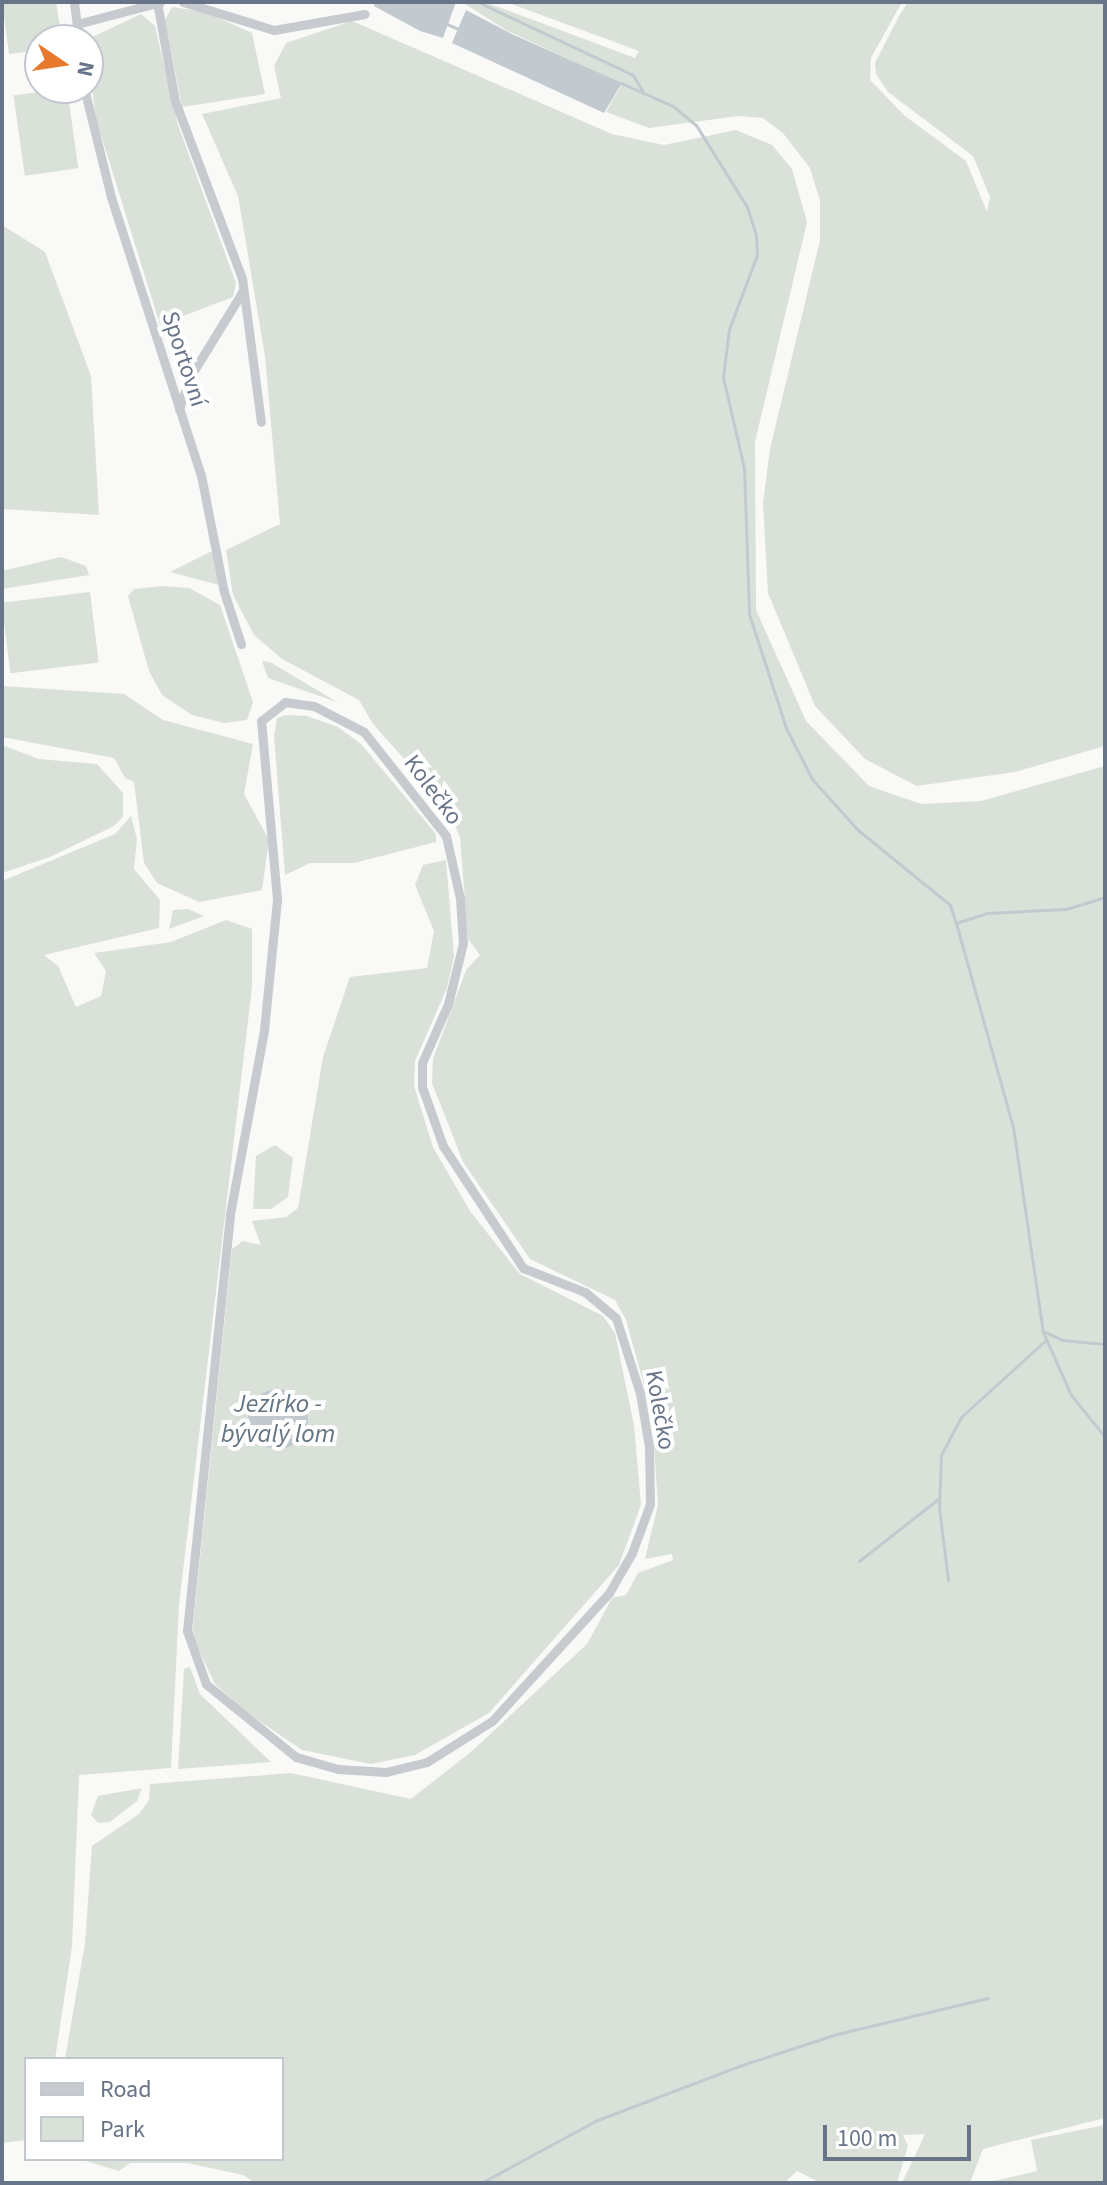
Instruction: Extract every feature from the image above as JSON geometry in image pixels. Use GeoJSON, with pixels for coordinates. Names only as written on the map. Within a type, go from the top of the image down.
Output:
{"type":"FeatureCollection","features":[{"type":"Feature","properties":{"kind":"street"},"geometry":{"type":"LineString","coordinates":[[74,2],[77,24],[158,2],[175,101],[243,291],[261,422]]}},
{"type":"Feature","properties":{"kind":"street"},"geometry":{"type":"LineString","coordinates":[[183,2],[274,30],[365,14]]}},
{"type":"Feature","properties":{"kind":"street","name":"Sportovní"},"geometry":{"type":"LineString","coordinates":[[88,104],[111,197],[201,475],[224,592],[241,644]]}},
{"type":"Feature","properties":{"kind":"street"},"geometry":{"type":"LineString","coordinates":[[179,409],[190,377],[243,291]]}},
{"type":"Feature","properties":{"kind":"street","name":"Kolečko"},"geometry":{"type":"LineString","coordinates":[[285,702],[314,706],[364,732],[446,836],[460,898],[463,943],[448,1004],[422,1063],[422,1087],[443,1146],[523,1268],[585,1292],[616,1318],[640,1393],[649,1447],[647,1516],[609,1593],[492,1721],[427,1762],[401,1770],[359,1771],[296,1757],[206,1684],[187,1631],[230,1214],[257,1075],[277,899],[261,721],[285,702]]}},
{"type":"Feature","properties":{"kind":"green space"},"geometry":{"type":"Polygon","coordinates":[[[2,2],[56,2],[59,24],[24,24],[24,52],[9,54],[2,2]]]}},
{"type":"Feature","properties":{"kind":"green space"},"geometry":{"type":"Polygon","coordinates":[[[462,2],[485,2],[635,58],[639,51],[506,2],[902,2],[871,58],[870,80],[905,116],[966,161],[987,212],[990,197],[973,156],[888,92],[876,74],[875,63],[899,16],[908,2],[1105,2],[1105,746],[1015,772],[917,786],[865,759],[815,706],[768,593],[763,503],[770,449],[820,240],[820,201],[810,168],[783,133],[763,118],[738,116],[649,128],[606,112],[622,84],[506,30],[462,2]]]}},
{"type":"Feature","properties":{"kind":"green space"},"geometry":{"type":"Polygon","coordinates":[[[172,7],[205,12],[252,33],[265,94],[182,107],[165,20],[172,7]]]}},
{"type":"Feature","properties":{"kind":"green space"},"geometry":{"type":"Polygon","coordinates":[[[141,14],[155,26],[178,125],[236,283],[233,297],[160,325],[96,119],[94,104],[104,104],[104,31],[141,14]]]}},
{"type":"Feature","properties":{"kind":"green space"},"geometry":{"type":"Polygon","coordinates":[[[352,21],[612,134],[664,145],[736,130],[772,145],[792,169],[807,222],[755,442],[756,610],[806,721],[869,786],[921,804],[981,801],[1105,766],[1105,2118],[983,2149],[970,2183],[902,2183],[925,2134],[903,2135],[908,2146],[897,2183],[821,2183],[797,2171],[784,2183],[256,2183],[243,2175],[187,2163],[130,2163],[119,2171],[86,2161],[284,2161],[284,2057],[65,2057],[85,1943],[92,1846],[139,1814],[149,1800],[150,1784],[291,1773],[411,1799],[472,1751],[587,1644],[612,1598],[626,1595],[638,1573],[673,1560],[672,1554],[645,1559],[658,1505],[654,1445],[650,1407],[626,1320],[615,1300],[530,1259],[463,1162],[432,1083],[433,1059],[466,970],[480,955],[468,939],[460,837],[447,807],[373,724],[359,700],[282,659],[254,635],[233,595],[226,550],[280,524],[265,356],[238,196],[202,114],[281,98],[274,66],[286,43],[352,21]]]}},
{"type":"Feature","properties":{"kind":"green space"},"geometry":{"type":"Polygon","coordinates":[[[24,94],[24,104],[69,104],[78,168],[25,176],[14,96],[24,94]]]}},
{"type":"Feature","properties":{"kind":"green space"},"geometry":{"type":"Polygon","coordinates":[[[2,225],[45,252],[91,376],[99,515],[2,509],[2,225]]]}},
{"type":"Feature","properties":{"kind":"green space"},"geometry":{"type":"Polygon","coordinates":[[[210,552],[213,552],[219,585],[170,572],[210,552]]]}},
{"type":"Feature","properties":{"kind":"green space"},"geometry":{"type":"Polygon","coordinates":[[[61,557],[86,566],[89,575],[2,589],[2,571],[61,557]]]}},
{"type":"Feature","properties":{"kind":"green space"},"geometry":{"type":"Polygon","coordinates":[[[163,586],[189,588],[220,605],[253,702],[247,720],[224,723],[192,715],[162,695],[149,671],[128,596],[134,589],[163,586]]]}},
{"type":"Feature","properties":{"kind":"green space"},"geometry":{"type":"Polygon","coordinates":[[[90,592],[99,662],[10,673],[2,603],[90,592]]]}},
{"type":"Feature","properties":{"kind":"green space"},"geometry":{"type":"Polygon","coordinates":[[[262,661],[270,662],[337,702],[268,678],[262,661]]]}},
{"type":"Feature","properties":{"kind":"green space"},"geometry":{"type":"Polygon","coordinates":[[[2,686],[124,694],[163,720],[253,744],[244,794],[269,840],[262,890],[199,902],[157,883],[144,863],[134,782],[125,778],[114,758],[2,737],[2,686]]]}},
{"type":"Feature","properties":{"kind":"green space"},"geometry":{"type":"Polygon","coordinates":[[[307,716],[338,727],[361,744],[436,834],[436,842],[354,863],[310,863],[285,875],[274,736],[277,718],[307,716]]]}},
{"type":"Feature","properties":{"kind":"green space"},"geometry":{"type":"Polygon","coordinates":[[[2,745],[39,759],[97,764],[123,793],[123,817],[114,826],[50,857],[2,873],[2,745]]]}},
{"type":"Feature","properties":{"kind":"green space"},"geometry":{"type":"Polygon","coordinates":[[[131,816],[137,839],[134,869],[160,900],[159,928],[44,955],[58,966],[76,1007],[101,996],[106,971],[94,953],[171,942],[226,920],[252,929],[252,987],[179,1605],[171,1768],[79,1775],[72,1947],[55,2057],[24,2057],[24,2140],[2,2143],[2,881],[115,834],[131,816]]]}},
{"type":"Feature","properties":{"kind":"green space"},"geometry":{"type":"Polygon","coordinates":[[[446,860],[454,956],[447,988],[415,1061],[414,1086],[433,1147],[470,1211],[520,1274],[603,1316],[615,1333],[634,1425],[641,1505],[619,1565],[489,1713],[415,1755],[371,1764],[302,1750],[245,1711],[215,1684],[192,1636],[232,1249],[243,1241],[261,1245],[252,1221],[286,1217],[298,1208],[323,1057],[350,977],[427,968],[434,931],[415,885],[423,865],[446,860]]]}},
{"type":"Feature","properties":{"kind":"green space"},"geometry":{"type":"Polygon","coordinates":[[[188,909],[204,916],[169,929],[173,910],[188,909]]]}},
{"type":"Feature","properties":{"kind":"green space"},"geometry":{"type":"Polygon","coordinates":[[[275,1145],[293,1158],[288,1197],[271,1209],[253,1209],[256,1156],[275,1145]]]}},
{"type":"Feature","properties":{"kind":"green space"},"geometry":{"type":"Polygon","coordinates":[[[190,1667],[200,1694],[271,1762],[178,1769],[184,1669],[190,1667]]]}},
{"type":"Feature","properties":{"kind":"green space"},"geometry":{"type":"Polygon","coordinates":[[[142,1788],[137,1801],[110,1822],[98,1823],[91,1815],[98,1796],[142,1788]]]}},
{"type":"Feature","properties":{"kind":"green space"},"geometry":{"type":"Polygon","coordinates":[[[1105,2125],[1105,2183],[986,2183],[1037,2171],[1031,2140],[1105,2125]]]}},
{"type":"Feature","properties":{"kind":"water"},"geometry":{"type":"Polygon","coordinates":[[[375,2],[456,2],[443,38],[420,31],[374,6],[375,2]]]}},
{"type":"Feature","properties":{"kind":"water"},"geometry":{"type":"Polygon","coordinates":[[[466,10],[622,83],[604,113],[452,43],[466,10]]]}},
{"type":"Feature","properties":{"kind":"water","name":"Jezírko - bývalý lom"},"geometry":{"type":"Polygon","coordinates":[[[278,1389],[290,1391],[299,1398],[306,1407],[306,1431],[299,1440],[290,1447],[278,1449],[266,1447],[257,1440],[250,1431],[248,1419],[250,1407],[257,1398],[266,1391],[278,1389]]]}},
{"type":"Feature","properties":{"kind":"waterway"},"geometry":{"type":"LineString","coordinates":[[478,2],[633,75],[643,92]]}},
{"type":"Feature","properties":{"kind":"waterway"},"geometry":{"type":"LineString","coordinates":[[445,23],[460,30]]}},
{"type":"Feature","properties":{"kind":"waterway"},"geometry":{"type":"LineString","coordinates":[[621,83],[673,106],[696,125],[747,207],[756,235],[757,255],[729,329],[723,377],[744,468],[749,614],[786,728],[812,779],[858,830],[950,905],[956,923],[986,913],[1066,909],[1105,897]]}},
{"type":"Feature","properties":{"kind":"waterway"},"geometry":{"type":"LineString","coordinates":[[956,923],[1013,1127],[1043,1332],[1071,1395],[1105,1437]]}},
{"type":"Feature","properties":{"kind":"waterway"},"geometry":{"type":"LineString","coordinates":[[1043,1331],[1062,1340],[1105,1344]]}},
{"type":"Feature","properties":{"kind":"waterway"},"geometry":{"type":"LineString","coordinates":[[948,1580],[939,1508],[941,1455],[961,1417],[1046,1340]]}},
{"type":"Feature","properties":{"kind":"waterway"},"geometry":{"type":"LineString","coordinates":[[859,1561],[938,1499]]}},
{"type":"Feature","properties":{"kind":"waterway"},"geometry":{"type":"LineString","coordinates":[[481,2183],[595,2121],[739,2066],[837,2034],[988,1998]]}}]}
